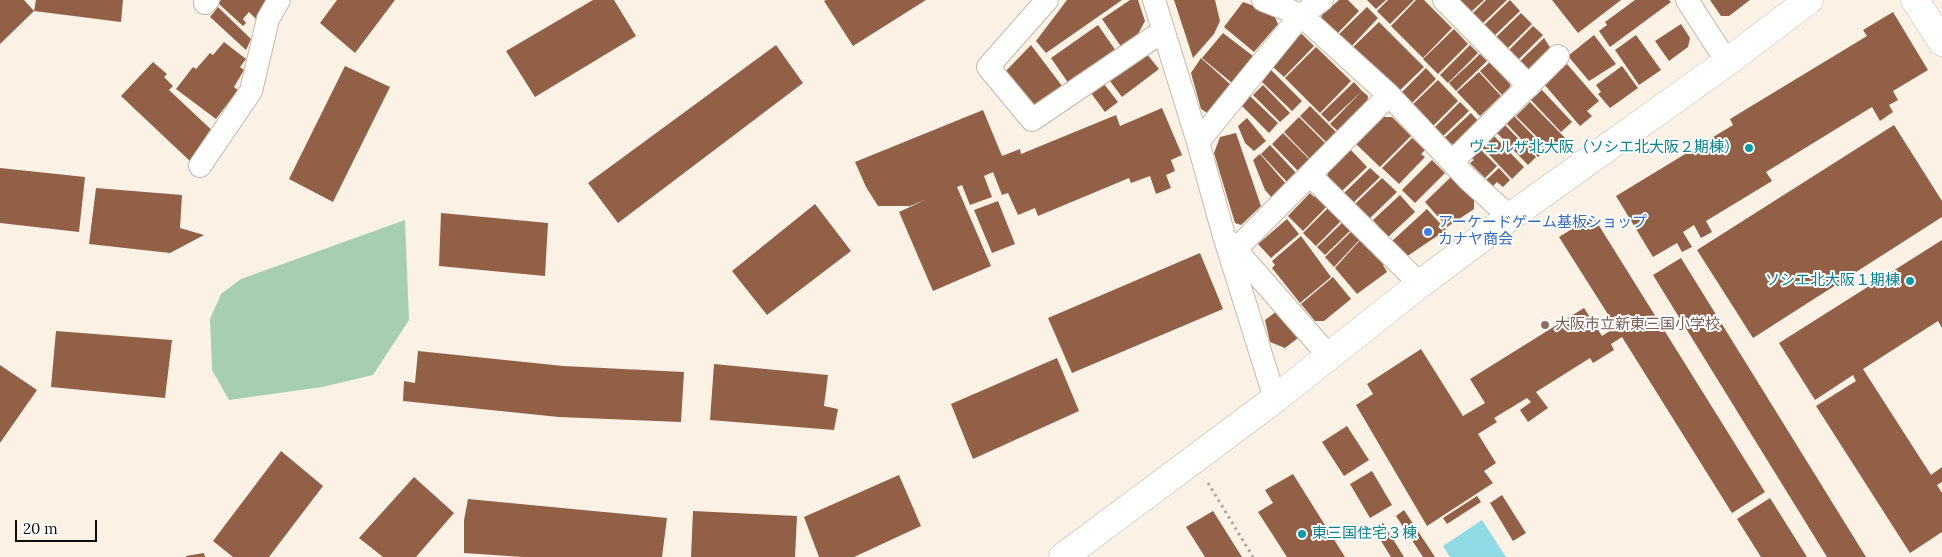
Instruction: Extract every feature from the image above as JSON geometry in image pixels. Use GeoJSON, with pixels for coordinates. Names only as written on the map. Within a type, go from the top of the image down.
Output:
{"type":"FeatureCollection","features":[{"type":"Feature","properties":{"kind":"street"},"geometry":{"type":"LineString","coordinates":[[200,166],[251,91],[268,20],[279,0]]}},
{"type":"Feature","properties":{"kind":"street"},"geometry":{"type":"LineString","coordinates":[[1047,0],[988,66],[1032,120],[1163,31]]}},
{"type":"Feature","properties":{"kind":"street"},"geometry":{"type":"LineString","coordinates":[[1154,0],[1230,243],[1275,399]]}},
{"type":"Feature","properties":{"kind":"street"},"geometry":{"type":"LineString","coordinates":[[1263,0],[1301,15],[1389,95],[1452,162],[1510,217]]}},
{"type":"Feature","properties":{"kind":"street"},"geometry":{"type":"LineString","coordinates":[[1198,142],[1301,15],[1322,0]]}},
{"type":"Feature","properties":{"kind":"street"},"geometry":{"type":"LineString","coordinates":[[1444,0],[1529,86]]}},
{"type":"Feature","properties":{"kind":"street"},"geometry":{"type":"LineString","coordinates":[[1687,0],[1727,62]]}},
{"type":"Feature","properties":{"kind":"street"},"geometry":{"type":"LineString","coordinates":[[1063,557],[1275,399],[1420,284],[1510,217],[1727,62],[1809,0]]}},
{"type":"Feature","properties":{"kind":"street"},"geometry":{"type":"LineString","coordinates":[[1915,0],[1942,42]]}},
{"type":"Feature","properties":{"kind":"street"},"geometry":{"type":"LineString","coordinates":[[1452,162],[1558,56]]}},
{"type":"Feature","properties":{"kind":"street"},"geometry":{"type":"LineString","coordinates":[[1230,243],[1310,175],[1389,95]]}},
{"type":"Feature","properties":{"kind":"street"},"geometry":{"type":"LineString","coordinates":[[1310,175],[1420,284]]}},
{"type":"Feature","properties":{"kind":"street"},"geometry":{"type":"LineString","coordinates":[[1230,243],[1328,356]]}},
{"type":"Feature","properties":{"kind":"path"},"geometry":{"type":"LineString","coordinates":[[1208,483],[1253,557]]}},
{"type":"Feature","properties":{"kind":"green space"},"geometry":{"type":"Polygon","coordinates":[[[405,220],[409,320],[373,375],[322,387],[229,400],[212,370],[210,319],[221,294],[241,279],[405,220]]]}},
{"type":"Feature","properties":{"kind":"water"},"geometry":{"type":"Polygon","coordinates":[[[1482,520],[1506,557],[1450,557],[1443,546],[1482,520]]]}},
{"type":"Feature","properties":{"kind":"building"},"geometry":{"type":"Polygon","coordinates":[[[0,0],[24,0],[34,11],[0,44],[0,0]]]}},
{"type":"Feature","properties":{"kind":"building"},"geometry":{"type":"Polygon","coordinates":[[[36,0],[123,0],[121,22],[34,11],[36,0]]]}},
{"type":"Feature","properties":{"kind":"building"},"geometry":{"type":"Polygon","coordinates":[[[221,0],[268,0],[257,20],[249,12],[243,19],[246,23],[243,26],[218,3],[221,0]]]}},
{"type":"Feature","properties":{"kind":"building"},"geometry":{"type":"Polygon","coordinates":[[[337,0],[395,0],[355,53],[320,23],[337,0]]]}},
{"type":"Feature","properties":{"kind":"building"},"geometry":{"type":"Polygon","coordinates":[[[593,0],[614,0],[636,36],[535,97],[506,51],[593,0]]]}},
{"type":"Feature","properties":{"kind":"building"},"geometry":{"type":"Polygon","coordinates":[[[926,0],[853,46],[824,1],[926,0]]]}},
{"type":"Feature","properties":{"kind":"building"},"geometry":{"type":"Polygon","coordinates":[[[1067,0],[1122,0],[1046,53],[1036,41],[1067,0]]]}},
{"type":"Feature","properties":{"kind":"building"},"geometry":{"type":"Polygon","coordinates":[[[1130,0],[1138,0],[1145,21],[1138,34],[1122,48],[1102,19],[1130,0]]]}},
{"type":"Feature","properties":{"kind":"building"},"geometry":{"type":"Polygon","coordinates":[[[1174,0],[1215,0],[1220,21],[1214,34],[1193,58],[1174,0]]]}},
{"type":"Feature","properties":{"kind":"building"},"geometry":{"type":"Polygon","coordinates":[[[1339,0],[1348,0],[1359,11],[1335,36],[1320,21],[1322,15],[1339,0]]]}},
{"type":"Feature","properties":{"kind":"building"},"geometry":{"type":"Polygon","coordinates":[[[1367,0],[1386,0],[1376,9],[1367,0]]]}},
{"type":"Feature","properties":{"kind":"building"},"geometry":{"type":"Polygon","coordinates":[[[1388,0],[1414,0],[1390,24],[1377,11],[1388,0]]]}},
{"type":"Feature","properties":{"kind":"building"},"geometry":{"type":"Polygon","coordinates":[[[1416,0],[1424,0],[1452,28],[1423,58],[1391,26],[1416,0]]]}},
{"type":"Feature","properties":{"kind":"building"},"geometry":{"type":"Polygon","coordinates":[[[1459,0],[1484,0],[1471,12],[1459,0]]]}},
{"type":"Feature","properties":{"kind":"building"},"geometry":{"type":"Polygon","coordinates":[[[1486,0],[1507,0],[1482,24],[1472,14],[1486,0]]]}},
{"type":"Feature","properties":{"kind":"building"},"geometry":{"type":"Polygon","coordinates":[[[1510,0],[1520,11],[1494,36],[1484,25],[1510,0]]]}},
{"type":"Feature","properties":{"kind":"building"},"geometry":{"type":"Polygon","coordinates":[[[1552,0],[1621,0],[1578,33],[1552,0]]]}},
{"type":"Feature","properties":{"kind":"building"},"geometry":{"type":"Polygon","coordinates":[[[1635,0],[1669,0],[1671,2],[1610,47],[1599,31],[1607,25],[1605,22],[1635,0]]]}},
{"type":"Feature","properties":{"kind":"building"},"geometry":{"type":"Polygon","coordinates":[[[1710,0],[1750,0],[1729,16],[1721,16],[1710,0]]]}},
{"type":"Feature","properties":{"kind":"building"},"geometry":{"type":"Polygon","coordinates":[[[1243,2],[1273,13],[1278,24],[1254,52],[1224,27],[1243,2]]]}},
{"type":"Feature","properties":{"kind":"building"},"geometry":{"type":"Polygon","coordinates":[[[218,7],[251,39],[246,50],[210,17],[218,7]]]}},
{"type":"Feature","properties":{"kind":"building"},"geometry":{"type":"Polygon","coordinates":[[[1367,7],[1378,18],[1349,49],[1336,37],[1367,7]]]}},
{"type":"Feature","properties":{"kind":"building","name":"ヴェルザ北大阪（ソシエ北大阪２期棟）"},"geometry":{"type":"Polygon","coordinates":[[[1893,12],[1928,70],[1893,91],[1898,100],[1889,105],[1893,112],[1880,121],[1872,107],[1766,172],[1772,181],[1706,221],[1712,232],[1701,238],[1694,225],[1683,232],[1692,247],[1682,252],[1677,243],[1653,257],[1616,196],[1733,125],[1730,119],[1867,36],[1863,30],[1893,12]]]}},
{"type":"Feature","properties":{"kind":"building"},"geometry":{"type":"Polygon","coordinates":[[[1521,13],[1532,24],[1506,50],[1495,38],[1521,13]]]}},
{"type":"Feature","properties":{"kind":"building"},"geometry":{"type":"Polygon","coordinates":[[[1379,22],[1424,67],[1395,95],[1350,50],[1379,22]]]}},
{"type":"Feature","properties":{"kind":"building"},"geometry":{"type":"Polygon","coordinates":[[[1681,24],[1690,38],[1688,47],[1669,61],[1655,41],[1681,24]]]}},
{"type":"Feature","properties":{"kind":"building"},"geometry":{"type":"Polygon","coordinates":[[[1098,25],[1116,51],[1069,84],[1051,58],[1098,25]]]}},
{"type":"Feature","properties":{"kind":"building"},"geometry":{"type":"Polygon","coordinates":[[[1533,26],[1543,35],[1517,61],[1508,51],[1533,26]]]}},
{"type":"Feature","properties":{"kind":"building"},"geometry":{"type":"Polygon","coordinates":[[[1454,29],[1468,44],[1438,74],[1423,59],[1454,29]]]}},
{"type":"Feature","properties":{"kind":"building"},"geometry":{"type":"Polygon","coordinates":[[[1223,33],[1253,56],[1232,83],[1202,58],[1223,33]]]}},
{"type":"Feature","properties":{"kind":"building"},"geometry":{"type":"Polygon","coordinates":[[[1302,34],[1314,46],[1284,77],[1272,66],[1294,37],[1302,34]]]}},
{"type":"Feature","properties":{"kind":"building"},"geometry":{"type":"Polygon","coordinates":[[[1594,35],[1616,64],[1589,81],[1568,56],[1594,35]]]}},
{"type":"Feature","properties":{"kind":"building"},"geometry":{"type":"Polygon","coordinates":[[[1636,35],[1661,70],[1639,85],[1615,50],[1636,35]]]}},
{"type":"Feature","properties":{"kind":"building"},"geometry":{"type":"Polygon","coordinates":[[[1544,38],[1551,49],[1529,72],[1519,62],[1544,38]]]}},
{"type":"Feature","properties":{"kind":"building"},"geometry":{"type":"Polygon","coordinates":[[[224,42],[246,59],[240,67],[244,70],[234,87],[238,90],[216,119],[176,89],[193,67],[196,69],[210,53],[213,55],[224,42]]]}},
{"type":"Feature","properties":{"kind":"building"},"geometry":{"type":"Polygon","coordinates":[[[776,45],[803,83],[618,223],[588,183],[776,45]]]}},
{"type":"Feature","properties":{"kind":"building"},"geometry":{"type":"Polygon","coordinates":[[[1031,45],[1062,86],[1029,110],[1003,74],[1031,45]]]}},
{"type":"Feature","properties":{"kind":"building"},"geometry":{"type":"Polygon","coordinates":[[[1470,45],[1478,53],[1448,83],[1440,75],[1470,45]]]}},
{"type":"Feature","properties":{"kind":"building"},"geometry":{"type":"Polygon","coordinates":[[[1316,47],[1351,81],[1320,113],[1285,78],[1316,47]]]}},
{"type":"Feature","properties":{"kind":"building"},"geometry":{"type":"Polygon","coordinates":[[[1146,53],[1159,69],[1122,97],[1110,81],[1146,53]]]}},
{"type":"Feature","properties":{"kind":"building"},"geometry":{"type":"Polygon","coordinates":[[[1480,54],[1487,61],[1456,91],[1449,83],[1480,54]]]}},
{"type":"Feature","properties":{"kind":"building"},"geometry":{"type":"Polygon","coordinates":[[[1201,58],[1231,85],[1209,114],[1201,109],[1191,73],[1201,58]]]}},
{"type":"Feature","properties":{"kind":"building"},"geometry":{"type":"Polygon","coordinates":[[[153,62],[167,74],[164,77],[173,86],[169,90],[218,136],[192,163],[121,96],[153,62]]]}},
{"type":"Feature","properties":{"kind":"building"},"geometry":{"type":"Polygon","coordinates":[[[1490,62],[1510,84],[1510,87],[1502,95],[1480,71],[1490,62]]]}},
{"type":"Feature","properties":{"kind":"building"},"geometry":{"type":"Polygon","coordinates":[[[1567,64],[1599,101],[1587,111],[1592,116],[1580,126],[1544,84],[1567,64]]]}},
{"type":"Feature","properties":{"kind":"building"},"geometry":{"type":"Polygon","coordinates":[[[345,66],[390,87],[333,202],[289,179],[345,66]]]}},
{"type":"Feature","properties":{"kind":"building"},"geometry":{"type":"Polygon","coordinates":[[[1622,66],[1638,88],[1610,108],[1598,94],[1601,92],[1596,85],[1622,66]]]}},
{"type":"Feature","properties":{"kind":"building"},"geometry":{"type":"Polygon","coordinates":[[[1426,68],[1436,79],[1408,107],[1398,96],[1426,68]]]}},
{"type":"Feature","properties":{"kind":"building"},"geometry":{"type":"Polygon","coordinates":[[[1271,70],[1302,101],[1292,111],[1262,82],[1271,70]]]}},
{"type":"Feature","properties":{"kind":"building"},"geometry":{"type":"Polygon","coordinates":[[[1479,72],[1501,96],[1480,116],[1457,92],[1479,72]]]}},
{"type":"Feature","properties":{"kind":"building"},"geometry":{"type":"Polygon","coordinates":[[[1438,80],[1458,101],[1430,129],[1409,108],[1438,80]]]}},
{"type":"Feature","properties":{"kind":"building"},"geometry":{"type":"Polygon","coordinates":[[[1354,82],[1362,91],[1329,122],[1321,114],[1354,82]]]}},
{"type":"Feature","properties":{"kind":"building"},"geometry":{"type":"Polygon","coordinates":[[[1104,84],[1118,102],[1105,112],[1091,93],[1104,84]]]}},
{"type":"Feature","properties":{"kind":"building"},"geometry":{"type":"Polygon","coordinates":[[[1263,85],[1290,113],[1280,122],[1253,95],[1263,85]]]}},
{"type":"Feature","properties":{"kind":"building"},"geometry":{"type":"Polygon","coordinates":[[[1542,90],[1572,122],[1561,132],[1531,100],[1542,90]]]}},
{"type":"Feature","properties":{"kind":"building"},"geometry":{"type":"Polygon","coordinates":[[[1362,91],[1368,96],[1367,106],[1340,133],[1330,124],[1362,91]]]}},
{"type":"Feature","properties":{"kind":"building"},"geometry":{"type":"Polygon","coordinates":[[[1250,96],[1278,123],[1269,133],[1241,105],[1250,96]]]}},
{"type":"Feature","properties":{"kind":"building"},"geometry":{"type":"Polygon","coordinates":[[[1460,102],[1469,111],[1440,139],[1431,131],[1460,102]]]}},
{"type":"Feature","properties":{"kind":"building"},"geometry":{"type":"Polygon","coordinates":[[[1530,102],[1566,139],[1550,150],[1516,116],[1530,102]]]}},
{"type":"Feature","properties":{"kind":"building"},"geometry":{"type":"Polygon","coordinates":[[[1310,106],[1338,134],[1328,144],[1300,116],[1310,106]]]}},
{"type":"Feature","properties":{"kind":"building"},"geometry":{"type":"Polygon","coordinates":[[[1162,108],[1182,155],[1171,160],[1175,171],[1166,175],[1171,188],[1156,194],[1150,176],[1131,183],[1129,178],[1038,216],[1035,208],[1018,215],[1008,193],[1002,195],[993,172],[984,176],[992,197],[970,205],[962,185],[957,187],[991,266],[933,291],[899,212],[927,199],[910,206],[878,206],[866,187],[855,162],[983,110],[1002,156],[1020,149],[1021,154],[1116,115],[1120,126],[1162,108]]]}},
{"type":"Feature","properties":{"kind":"building"},"geometry":{"type":"Polygon","coordinates":[[[1471,113],[1479,122],[1454,146],[1451,143],[1447,146],[1442,140],[1471,113]]]}},
{"type":"Feature","properties":{"kind":"building"},"geometry":{"type":"Polygon","coordinates":[[[1514,116],[1546,149],[1538,157],[1506,123],[1514,116]]]}},
{"type":"Feature","properties":{"kind":"building"},"geometry":{"type":"Polygon","coordinates":[[[1299,117],[1326,144],[1310,159],[1284,132],[1299,117]]]}},
{"type":"Feature","properties":{"kind":"building"},"geometry":{"type":"Polygon","coordinates":[[[1381,117],[1392,117],[1411,136],[1380,167],[1356,144],[1381,117]]]}},
{"type":"Feature","properties":{"kind":"building"},"geometry":{"type":"Polygon","coordinates":[[[1247,118],[1266,141],[1254,151],[1245,143],[1238,126],[1247,118]]]}},
{"type":"Feature","properties":{"kind":"building"},"geometry":{"type":"Polygon","coordinates":[[[1505,125],[1536,157],[1528,165],[1497,133],[1505,125]]]}},
{"type":"Feature","properties":{"kind":"building"},"geometry":{"type":"Polygon","coordinates":[[[1894,125],[1942,201],[1942,217],[1753,338],[1697,250],[1894,125]]]}},
{"type":"Feature","properties":{"kind":"building"},"geometry":{"type":"Polygon","coordinates":[[[1236,133],[1261,206],[1241,225],[1235,223],[1214,153],[1220,137],[1236,133]]]}},
{"type":"Feature","properties":{"kind":"building"},"geometry":{"type":"Polygon","coordinates":[[[1283,133],[1310,160],[1298,171],[1272,144],[1283,133]]]}},
{"type":"Feature","properties":{"kind":"building"},"geometry":{"type":"Polygon","coordinates":[[[1494,136],[1524,167],[1512,179],[1482,147],[1494,136]]]}},
{"type":"Feature","properties":{"kind":"building"},"geometry":{"type":"Polygon","coordinates":[[[1412,138],[1425,150],[1421,154],[1425,157],[1399,184],[1382,168],[1412,138]]]}},
{"type":"Feature","properties":{"kind":"building"},"geometry":{"type":"Polygon","coordinates":[[[1270,145],[1297,174],[1287,182],[1261,154],[1270,145]]]}},
{"type":"Feature","properties":{"kind":"building"},"geometry":{"type":"Polygon","coordinates":[[[1479,148],[1497,166],[1485,178],[1470,163],[1474,160],[1470,157],[1479,148]]]}},
{"type":"Feature","properties":{"kind":"building"},"geometry":{"type":"Polygon","coordinates":[[[1350,149],[1367,167],[1341,192],[1327,179],[1328,171],[1350,149]]]}},
{"type":"Feature","properties":{"kind":"building"},"geometry":{"type":"Polygon","coordinates":[[[1260,154],[1286,184],[1272,198],[1265,190],[1253,160],[1260,154]]]}},
{"type":"Feature","properties":{"kind":"building"},"geometry":{"type":"Polygon","coordinates":[[[1432,160],[1445,173],[1415,203],[1402,190],[1432,160]]]}},
{"type":"Feature","properties":{"kind":"building"},"geometry":{"type":"Polygon","coordinates":[[[0,168],[85,177],[79,232],[0,223],[0,168]]]}},
{"type":"Feature","properties":{"kind":"building"},"geometry":{"type":"Polygon","coordinates":[[[1370,168],[1380,177],[1352,204],[1342,195],[1370,168]]]}},
{"type":"Feature","properties":{"kind":"building"},"geometry":{"type":"Polygon","coordinates":[[[1499,168],[1510,180],[1503,187],[1497,182],[1492,187],[1486,180],[1499,168]]]}},
{"type":"Feature","properties":{"kind":"building"},"geometry":{"type":"Polygon","coordinates":[[[1452,176],[1474,198],[1474,209],[1447,227],[1425,202],[1452,176]]]}},
{"type":"Feature","properties":{"kind":"building"},"geometry":{"type":"Polygon","coordinates":[[[1382,178],[1397,192],[1369,219],[1355,204],[1382,178]]]}},
{"type":"Feature","properties":{"kind":"building"},"geometry":{"type":"Polygon","coordinates":[[[96,188],[182,195],[180,228],[204,235],[170,253],[89,244],[96,188]]]}},
{"type":"Feature","properties":{"kind":"building"},"geometry":{"type":"Polygon","coordinates":[[[1319,192],[1330,203],[1303,231],[1288,216],[1310,193],[1314,197],[1319,192]]]}},
{"type":"Feature","properties":{"kind":"building"},"geometry":{"type":"Polygon","coordinates":[[[1400,195],[1415,212],[1388,237],[1373,220],[1400,195]]]}},
{"type":"Feature","properties":{"kind":"building"},"geometry":{"type":"Polygon","coordinates":[[[998,201],[1015,244],[992,253],[974,210],[998,201]]]}},
{"type":"Feature","properties":{"kind":"building"},"geometry":{"type":"Polygon","coordinates":[[[815,204],[851,251],[767,315],[732,271],[815,204]]]}},
{"type":"Feature","properties":{"kind":"building"},"geometry":{"type":"Polygon","coordinates":[[[1331,205],[1344,218],[1316,246],[1303,233],[1331,205]]]}},
{"type":"Feature","properties":{"kind":"building"},"geometry":{"type":"Polygon","coordinates":[[[1427,209],[1446,230],[1406,257],[1391,242],[1427,209]]]}},
{"type":"Feature","properties":{"kind":"building"},"geometry":{"type":"Polygon","coordinates":[[[441,213],[548,223],[545,276],[439,266],[441,213]]]}},
{"type":"Feature","properties":{"kind":"building"},"geometry":{"type":"Polygon","coordinates":[[[1593,216],[1765,492],[1732,513],[1622,337],[1611,344],[1614,350],[1593,363],[1590,358],[1536,392],[1548,408],[1528,422],[1520,410],[1531,402],[1527,398],[1494,418],[1497,422],[1478,434],[1496,463],[1484,471],[1493,483],[1427,526],[1356,405],[1373,394],[1367,384],[1421,349],[1463,416],[1485,403],[1470,379],[1584,308],[1602,336],[1616,327],[1559,237],[1593,216]]]}},
{"type":"Feature","properties":{"kind":"building"},"geometry":{"type":"Polygon","coordinates":[[[1287,219],[1299,234],[1271,258],[1258,244],[1287,219]]]}},
{"type":"Feature","properties":{"kind":"building"},"geometry":{"type":"Polygon","coordinates":[[[1346,219],[1354,227],[1325,255],[1317,247],[1346,219]]]}},
{"type":"Feature","properties":{"kind":"building"},"geometry":{"type":"Polygon","coordinates":[[[1355,228],[1363,236],[1334,267],[1325,257],[1355,228]]]}},
{"type":"Feature","properties":{"kind":"building"},"geometry":{"type":"Polygon","coordinates":[[[1301,236],[1331,277],[1300,303],[1272,268],[1275,265],[1272,261],[1301,236]]]}},
{"type":"Feature","properties":{"kind":"building"},"geometry":{"type":"Polygon","coordinates":[[[1363,237],[1387,262],[1383,265],[1387,272],[1357,294],[1335,268],[1363,237]]]}},
{"type":"Feature","properties":{"kind":"building"},"geometry":{"type":"Polygon","coordinates":[[[1942,240],[1942,328],[1938,321],[1863,369],[1931,475],[1942,467],[1942,482],[1937,485],[1942,493],[1942,532],[1910,553],[1816,406],[1856,381],[1853,375],[1815,400],[1779,343],[1942,240]]]}},
{"type":"Feature","properties":{"kind":"building"},"geometry":{"type":"Polygon","coordinates":[[[1200,253],[1223,309],[1072,373],[1048,318],[1200,253]]]}},
{"type":"Feature","properties":{"kind":"building"},"geometry":{"type":"Polygon","coordinates":[[[1681,258],[1866,557],[1827,557],[1653,275],[1681,258]]]}},
{"type":"Feature","properties":{"kind":"building"},"geometry":{"type":"Polygon","coordinates":[[[1333,277],[1351,299],[1324,321],[1315,321],[1301,304],[1333,277]]]}},
{"type":"Feature","properties":{"kind":"building"},"geometry":{"type":"Polygon","coordinates":[[[1281,308],[1302,335],[1285,348],[1270,342],[1265,320],[1281,308]]]}},
{"type":"Feature","properties":{"kind":"building"},"geometry":{"type":"Polygon","coordinates":[[[56,331],[172,340],[165,398],[51,387],[56,331]]]}},
{"type":"Feature","properties":{"kind":"building"},"geometry":{"type":"Polygon","coordinates":[[[418,351],[563,366],[684,372],[681,422],[559,417],[403,401],[404,381],[415,383],[418,351]]]}},
{"type":"Feature","properties":{"kind":"building"},"geometry":{"type":"Polygon","coordinates":[[[1057,358],[1079,411],[973,459],[951,404],[1057,358]]]}},
{"type":"Feature","properties":{"kind":"building"},"geometry":{"type":"Polygon","coordinates":[[[714,364],[828,375],[824,406],[838,409],[834,430],[710,420],[714,364]]]}},
{"type":"Feature","properties":{"kind":"building"},"geometry":{"type":"Polygon","coordinates":[[[0,365],[37,390],[0,443],[0,365]]]}},
{"type":"Feature","properties":{"kind":"building"},"geometry":{"type":"Polygon","coordinates":[[[1347,426],[1369,460],[1344,476],[1322,442],[1347,426]]]}},
{"type":"Feature","properties":{"kind":"building"},"geometry":{"type":"Polygon","coordinates":[[[281,451],[323,486],[269,557],[233,557],[213,541],[281,451]]]}},
{"type":"Feature","properties":{"kind":"building"},"geometry":{"type":"Polygon","coordinates":[[[1372,471],[1392,505],[1370,518],[1350,484],[1372,471]]]}},
{"type":"Feature","properties":{"kind":"building","name":"東三国住宅３棟"},"geometry":{"type":"Polygon","coordinates":[[[1293,474],[1345,557],[1287,557],[1258,512],[1273,503],[1265,490],[1293,474]]]}},
{"type":"Feature","properties":{"kind":"building"},"geometry":{"type":"Polygon","coordinates":[[[899,475],[921,526],[854,557],[819,557],[804,517],[899,475]]]}},
{"type":"Feature","properties":{"kind":"building"},"geometry":{"type":"Polygon","coordinates":[[[414,477],[454,513],[416,557],[383,557],[359,538],[414,477]]]}},
{"type":"Feature","properties":{"kind":"building"},"geometry":{"type":"Polygon","coordinates":[[[1502,495],[1526,533],[1513,541],[1490,503],[1502,495]]]}},
{"type":"Feature","properties":{"kind":"building"},"geometry":{"type":"Polygon","coordinates":[[[1477,496],[1481,502],[1447,524],[1443,518],[1477,496]]]}},
{"type":"Feature","properties":{"kind":"building"},"geometry":{"type":"Polygon","coordinates":[[[1770,498],[1807,557],[1761,557],[1737,519],[1770,498]]]}},
{"type":"Feature","properties":{"kind":"building"},"geometry":{"type":"Polygon","coordinates":[[[468,499],[667,518],[662,557],[523,557],[464,553],[464,520],[468,499]]]}},
{"type":"Feature","properties":{"kind":"building"},"geometry":{"type":"Polygon","coordinates":[[[1404,510],[1435,557],[1423,557],[1396,516],[1404,510]]]}},
{"type":"Feature","properties":{"kind":"building"},"geometry":{"type":"Polygon","coordinates":[[[693,511],[797,516],[795,557],[691,557],[693,511]]]}},
{"type":"Feature","properties":{"kind":"building"},"geometry":{"type":"Polygon","coordinates":[[[1213,511],[1242,557],[1205,557],[1186,527],[1213,511]]]}},
{"type":"Feature","properties":{"kind":"building"},"geometry":{"type":"Polygon","coordinates":[[[1383,523],[1404,557],[1391,557],[1373,528],[1383,523]]]}},
{"type":"Feature","properties":{"kind":"building"},"geometry":{"type":"Polygon","coordinates":[[[204,553],[205,557],[186,557],[186,556],[204,553]]]}},
{"type":"Feature","properties":{"kind":"place","name":"ヴェルザ北大阪（ソシエ北大阪２期棟）"},"geometry":{"type":"Point","coordinates":[1749,148]}},
{"type":"Feature","properties":{"kind":"place","name":"アーケードゲーム基板ショップ カナヤ商会"},"geometry":{"type":"Point","coordinates":[1428,232]}},
{"type":"Feature","properties":{"kind":"place","name":"ソシエ北大阪１期棟"},"geometry":{"type":"Point","coordinates":[1910,281]}},
{"type":"Feature","properties":{"kind":"place","name":"大阪市立新東三国小学校"},"geometry":{"type":"Point","coordinates":[1545,325]}},
{"type":"Feature","properties":{"kind":"place","name":"東三国住宅３棟"},"geometry":{"type":"Point","coordinates":[1302,534]}}]}
